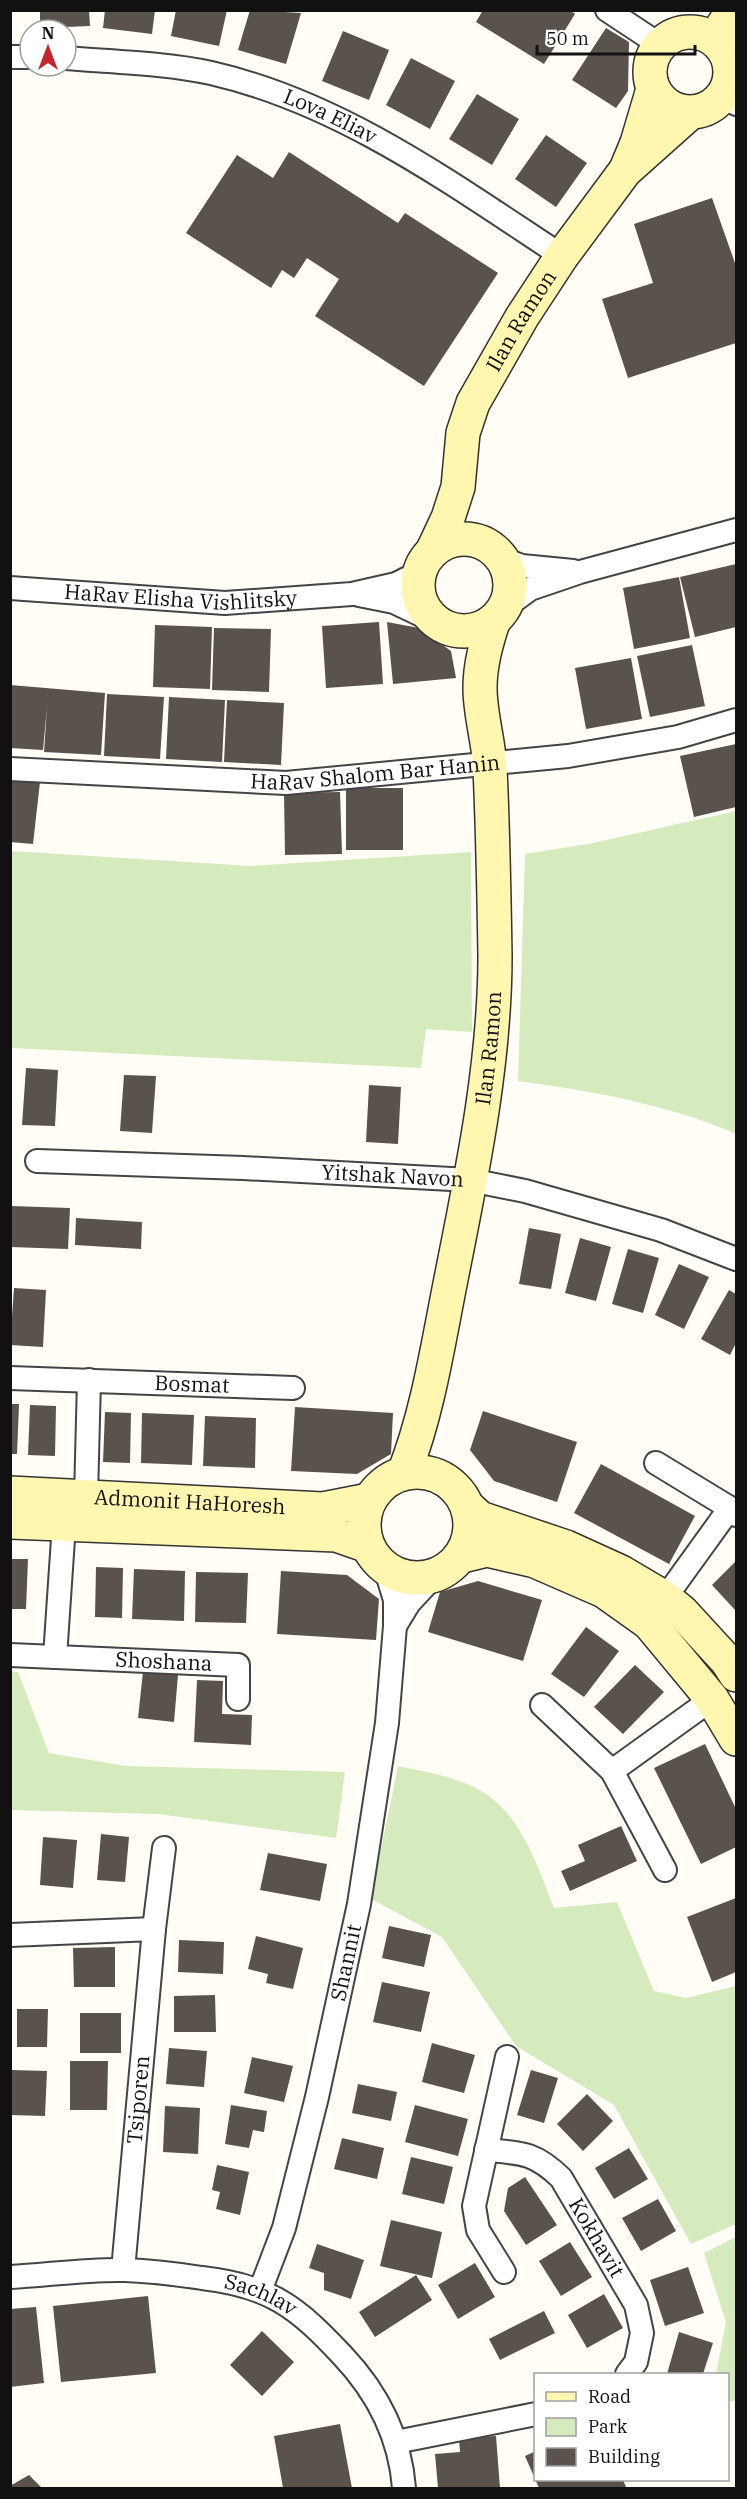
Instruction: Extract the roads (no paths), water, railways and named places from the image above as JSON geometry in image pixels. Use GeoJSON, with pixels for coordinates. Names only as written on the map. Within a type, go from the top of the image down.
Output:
{"type":"FeatureCollection","features":[{"type":"Feature","properties":{"kind":"street"},"geometry":{"type":"LineString","coordinates":[[607,10],[660,45]]}},
{"type":"Feature","properties":{"kind":"street"},"geometry":{"type":"LineString","coordinates":[[714,39],[733,10]]}},
{"type":"Feature","properties":{"kind":"street"},"geometry":{"type":"LineString","coordinates":[[680,33],[703,34],[714,39],[724,48],[730,72],[728,84],[730,100],[703,111],[690,113],[668,107],[659,99],[649,78],[649,66],[653,54],[660,45],[680,33]]}},
{"type":"Feature","properties":{"kind":"street","name":"Lova Eliav"},"geometry":{"type":"LineString","coordinates":[[78,59],[211,73],[291,100],[346,123],[406,153],[562,256]]}},
{"type":"Feature","properties":{"kind":"street","name":"Ilan Ramon"},"geometry":{"type":"LineString","coordinates":[[625,171],[637,143],[653,89]]}},
{"type":"Feature","properties":{"kind":"street","name":"Ilan Ramon"},"geometry":{"type":"LineString","coordinates":[[425,562],[448,518],[458,487],[463,433],[473,403],[522,317],[562,256],[625,171],[690,113]]}},
{"type":"Feature","properties":{"kind":"street","name":"Ilan Ramon"},"geometry":{"type":"LineString","coordinates":[[458,487],[471,518],[494,551]]}},
{"type":"Feature","properties":{"kind":"street"},"geometry":{"type":"LineString","coordinates":[[580,572],[522,566],[472,539],[458,539],[445,542],[425,562],[417,587],[419,601],[426,613],[442,626],[464,632],[479,629],[530,589],[580,572],[736,530]]}},
{"type":"Feature","properties":{"kind":"street"},"geometry":{"type":"LineString","coordinates":[[494,551],[508,571],[510,583],[509,597],[498,615]]}},
{"type":"Feature","properties":{"kind":"street","name":"HaRav Elisha Vishlitsky"},"geometry":{"type":"LineString","coordinates":[[10,588],[225,603],[352,594],[396,584],[425,562]]}},
{"type":"Feature","properties":{"kind":"street","name":"HaRav Elisha Vishlitsky"},"geometry":{"type":"LineString","coordinates":[[352,594],[394,602],[442,626]]}},
{"type":"Feature","properties":{"kind":"street","name":"Ilan Ramon"},"geometry":{"type":"LineString","coordinates":[[404,1473],[426,1402],[470,1180],[489,1058],[495,959],[490,765],[480,690],[483,654],[498,615]]}},
{"type":"Feature","properties":{"kind":"street","name":"Ilan Ramon"},"geometry":{"type":"LineString","coordinates":[[442,626],[467,656],[480,690]]}},
{"type":"Feature","properties":{"kind":"street","name":"HaRav Shalom Bar Hanin"},"geometry":{"type":"LineString","coordinates":[[10,769],[286,783],[568,756],[678,737],[736,720]]}},
{"type":"Feature","properties":{"kind":"street","name":"Yitshak Navon"},"geometry":{"type":"LineString","coordinates":[[38,1161],[243,1168],[470,1180],[525,1191],[661,1230],[736,1259]]}},
{"type":"Feature","properties":{"kind":"street","name":"Bosmat"},"geometry":{"type":"LineString","coordinates":[[10,1377],[292,1388]]}},
{"type":"Feature","properties":{"kind":"street"},"geometry":{"type":"LineString","coordinates":[[86,1497],[89,1380]]}},
{"type":"Feature","properties":{"kind":"street","name":"Ilan Ramon"},"geometry":{"type":"LineString","coordinates":[[426,1402],[433,1455],[442,1477]]}},
{"type":"Feature","properties":{"kind":"street"},"geometry":{"type":"LineString","coordinates":[[656,1463],[733,1511],[665,1598]]}},
{"type":"Feature","properties":{"kind":"street"},"geometry":{"type":"LineString","coordinates":[[736,1675],[727,1661],[682,1612],[665,1598],[621,1572],[566,1548],[480,1518],[467,1506],[458,1490],[442,1477],[423,1472],[404,1473],[387,1481],[369,1500],[364,1522],[376,1556],[408,1577],[426,1577],[487,1550],[535,1562],[604,1591],[649,1623],[712,1699],[736,1739]]}},
{"type":"Feature","properties":{"kind":"street","name":"Admonit HaHoresh"},"geometry":{"type":"LineString","coordinates":[[10,1493],[323,1509],[369,1500]]}},
{"type":"Feature","properties":{"kind":"street"},"geometry":{"type":"LineString","coordinates":[[449,1565],[470,1531],[467,1506]]}},
{"type":"Feature","properties":{"kind":"street","name":"Admonit HaHoresh"},"geometry":{"type":"LineString","coordinates":[[10,1522],[336,1535],[376,1556]]}},
{"type":"Feature","properties":{"kind":"street"},"geometry":{"type":"LineString","coordinates":[[55,1657],[64,1524]]}},
{"type":"Feature","properties":{"kind":"street","name":"Shannit"},"geometry":{"type":"LineString","coordinates":[[260,2290],[287,2217],[317,2097],[359,1904],[387,1723],[395,1626],[395,1600],[376,1556]]}},
{"type":"Feature","properties":{"kind":"street","name":"Shannit"},"geometry":{"type":"LineString","coordinates":[[395,1626],[409,1603],[449,1565]]}},
{"type":"Feature","properties":{"kind":"street","name":"Shoshana"},"geometry":{"type":"LineString","coordinates":[[10,1655],[238,1665],[238,1699]]}},
{"type":"Feature","properties":{"kind":"street"},"geometry":{"type":"LineString","coordinates":[[612,1771],[712,1699]]}},
{"type":"Feature","properties":{"kind":"street"},"geometry":{"type":"LineString","coordinates":[[542,1705],[612,1771],[665,1870]]}},
{"type":"Feature","properties":{"kind":"street","name":"Tsiporen"},"geometry":{"type":"LineString","coordinates":[[123,2270],[154,1929],[164,1848]]}},
{"type":"Feature","properties":{"kind":"street"},"geometry":{"type":"LineString","coordinates":[[10,1935],[154,1929]]}},
{"type":"Feature","properties":{"kind":"street"},"geometry":{"type":"LineString","coordinates":[[504,2272],[478,2230],[474,2206],[507,2057]]}},
{"type":"Feature","properties":{"kind":"street","name":"Kokhavit"},"geometry":{"type":"LineString","coordinates":[[486,2150],[522,2153],[544,2162],[561,2178],[636,2305],[642,2333],[636,2362],[628,2373]]}},
{"type":"Feature","properties":{"kind":"street","name":"Sachlav"},"geometry":{"type":"LineString","coordinates":[[10,2277],[123,2270],[211,2279],[260,2290],[281,2301],[309,2321],[355,2368],[387,2417],[396,2442],[404,2488]]}},
{"type":"Feature","properties":{"kind":"street"},"geometry":{"type":"LineString","coordinates":[[396,2442],[534,2414]]}}]}
